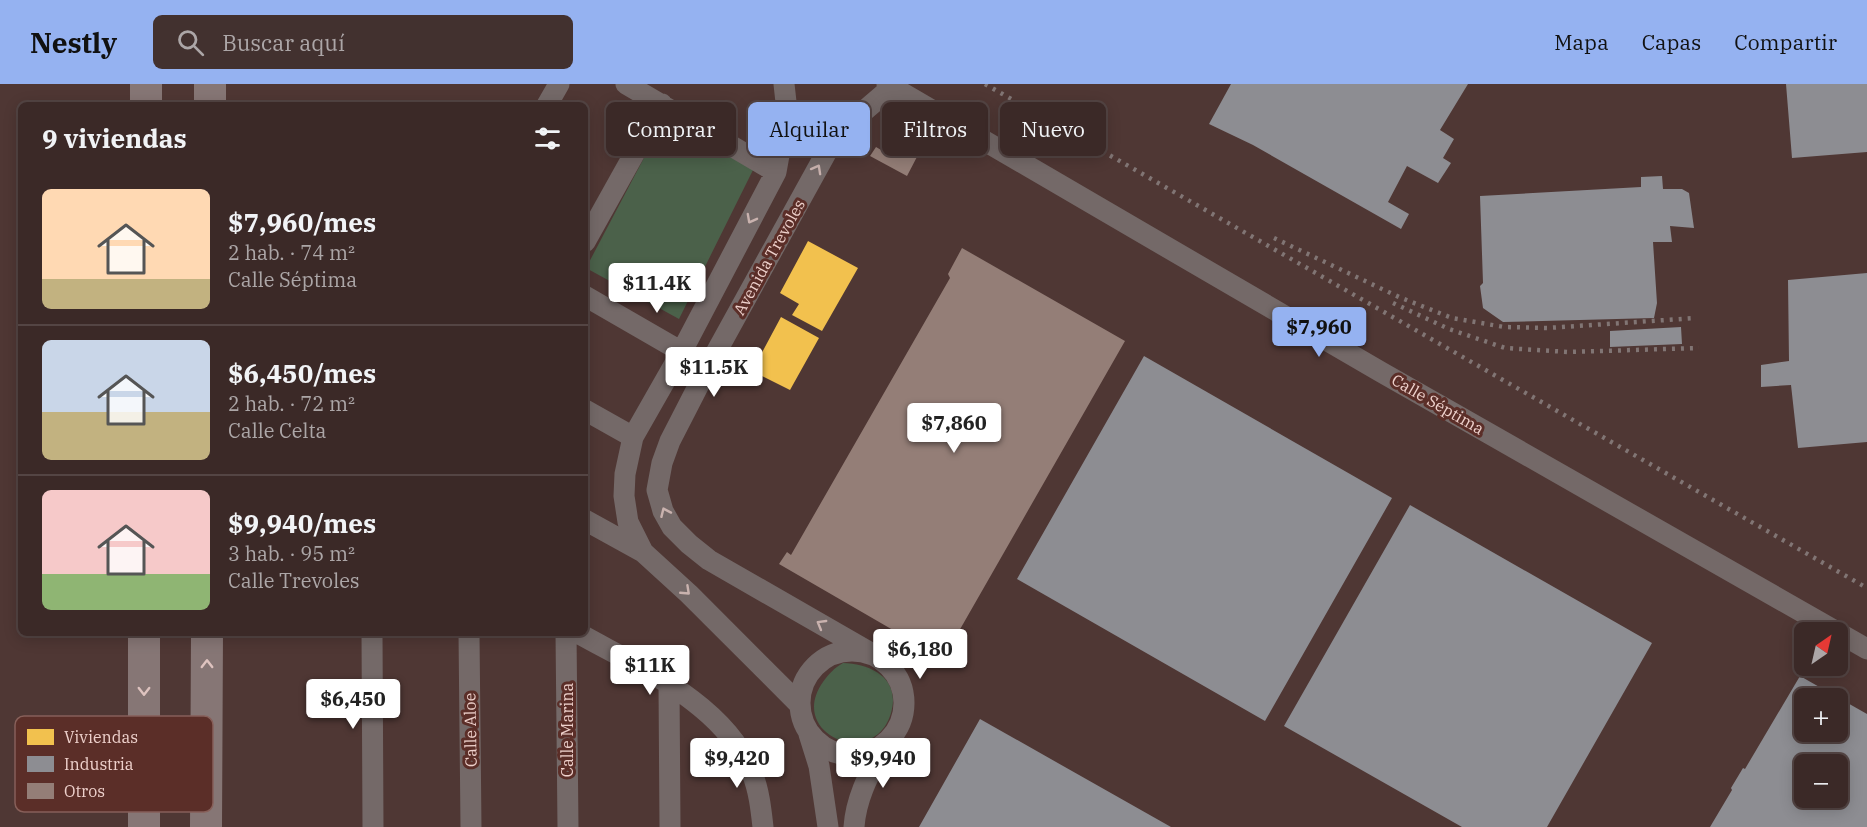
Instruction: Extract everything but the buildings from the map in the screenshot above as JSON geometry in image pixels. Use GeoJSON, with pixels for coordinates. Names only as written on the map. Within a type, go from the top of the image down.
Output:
{"type":"FeatureCollection","features":[{"type":"Feature","properties":{"kind":"highway"},"geometry":{"type":"LineString","coordinates":[[146,84],[146,102]]}},
{"type":"Feature","properties":{"kind":"highway"},"geometry":{"type":"LineString","coordinates":[[210,84],[210,102]]}},
{"type":"Feature","properties":{"kind":"highway"},"geometry":{"type":"LineString","coordinates":[[144,636],[144,716]]}},
{"type":"Feature","properties":{"kind":"highway"},"geometry":{"type":"LineString","coordinates":[[207,636],[207,716]]}},
{"type":"Feature","properties":{"kind":"highway"},"geometry":{"type":"LineString","coordinates":[[206,812],[206,827]]}},
{"type":"Feature","properties":{"kind":"street"},"geometry":{"type":"LineString","coordinates":[[549,102],[559,84]]}},
{"type":"Feature","properties":{"kind":"street"},"geometry":{"type":"LineString","coordinates":[[626,84],[658,102]]}},
{"type":"Feature","properties":{"kind":"street","name":"Avenida Trevoles"},"geometry":{"type":"LineString","coordinates":[[784,84],[787,102]]}},
{"type":"Feature","properties":{"kind":"street","name":"Avenida Trevoles"},"geometry":{"type":"LineString","coordinates":[[870,104],[890,85]]}},
{"type":"Feature","properties":{"kind":"street","name":"Calle Séptima"},"geometry":{"type":"LineString","coordinates":[[890,85],[1392,378],[1867,649]]}},
{"type":"Feature","properties":{"kind":"street"},"geometry":{"type":"LineString","coordinates":[[736,148],[776,172]]}},
{"type":"Feature","properties":{"kind":"street"},"geometry":{"type":"LineString","coordinates":[[588,237],[633,156]]}},
{"type":"Feature","properties":{"kind":"street","name":"Avenida Trevoles"},"geometry":{"type":"LineString","coordinates":[[779,156],[776,172],[682,351],[633,437],[625,474],[624,496],[628,522],[643,552],[689,594],[799,704]]}},
{"type":"Feature","properties":{"kind":"street","name":"Avenida Trevoles"},"geometry":{"type":"LineString","coordinates":[[824,156],[708,367],[670,441],[662,463],[657,490],[663,511],[672,528],[709,560],[871,653]]}},
{"type":"Feature","properties":{"kind":"street"},"geometry":{"type":"LineString","coordinates":[[588,298],[708,367]]}},
{"type":"Feature","properties":{"kind":"street"},"geometry":{"type":"LineString","coordinates":[[588,412],[633,437]]}},
{"type":"Feature","properties":{"kind":"street"},"geometry":{"type":"LineString","coordinates":[[588,522],[643,552]]}},
{"type":"Feature","properties":{"kind":"street"},"geometry":{"type":"LineString","coordinates":[[372,636],[373,827]]}},
{"type":"Feature","properties":{"kind":"street","name":"Calle Aloe"},"geometry":{"type":"LineString","coordinates":[[469,636],[471,827]]}},
{"type":"Feature","properties":{"kind":"street","name":"Calle Marina"},"geometry":{"type":"LineString","coordinates":[[566,636],[568,827]]}},
{"type":"Feature","properties":{"kind":"street"},"geometry":{"type":"LineString","coordinates":[[583,636],[669,684],[721,724],[736,743],[752,773],[758,791],[764,827]]}},
{"type":"Feature","properties":{"kind":"street"},"geometry":{"type":"LineString","coordinates":[[828,827],[819,766],[799,704],[804,679],[821,659],[846,650],[871,653],[887,663],[899,677],[904,695],[904,714],[901,722],[897,731],[885,744],[866,780],[858,800],[854,827]]}},
{"type":"Feature","properties":{"kind":"street"},"geometry":{"type":"LineString","coordinates":[[669,684],[670,827]]}},
{"type":"Feature","properties":{"kind":"street"},"geometry":{"type":"LineString","coordinates":[[809,734],[825,748],[845,755],[866,754],[885,744]]}},
{"type":"Feature","properties":{"kind":"green space"},"geometry":{"type":"Polygon","coordinates":[[[645,156],[733,156],[754,168],[679,319],[588,269],[588,264],[645,156]]]}},
{"type":"Feature","properties":{"kind":"green space"},"geometry":{"type":"Polygon","coordinates":[[[843,663],[864,666],[873,670],[888,682],[892,691],[891,713],[882,730],[868,740],[852,742],[837,739],[824,730],[816,717],[815,701],[823,682],[843,663]]]}},
{"type":"Feature","properties":{"kind":"railway"},"geometry":{"type":"LineString","coordinates":[[985,84],[1867,588]]}},
{"type":"Feature","properties":{"kind":"railway"},"geometry":{"type":"LineString","coordinates":[[1274,238],[1399,297],[1452,318],[1504,327],[1547,328],[1696,318]]}},
{"type":"Feature","properties":{"kind":"railway"},"geometry":{"type":"LineString","coordinates":[[1393,303],[1449,329],[1505,348],[1568,352],[1699,348]]}}]}
